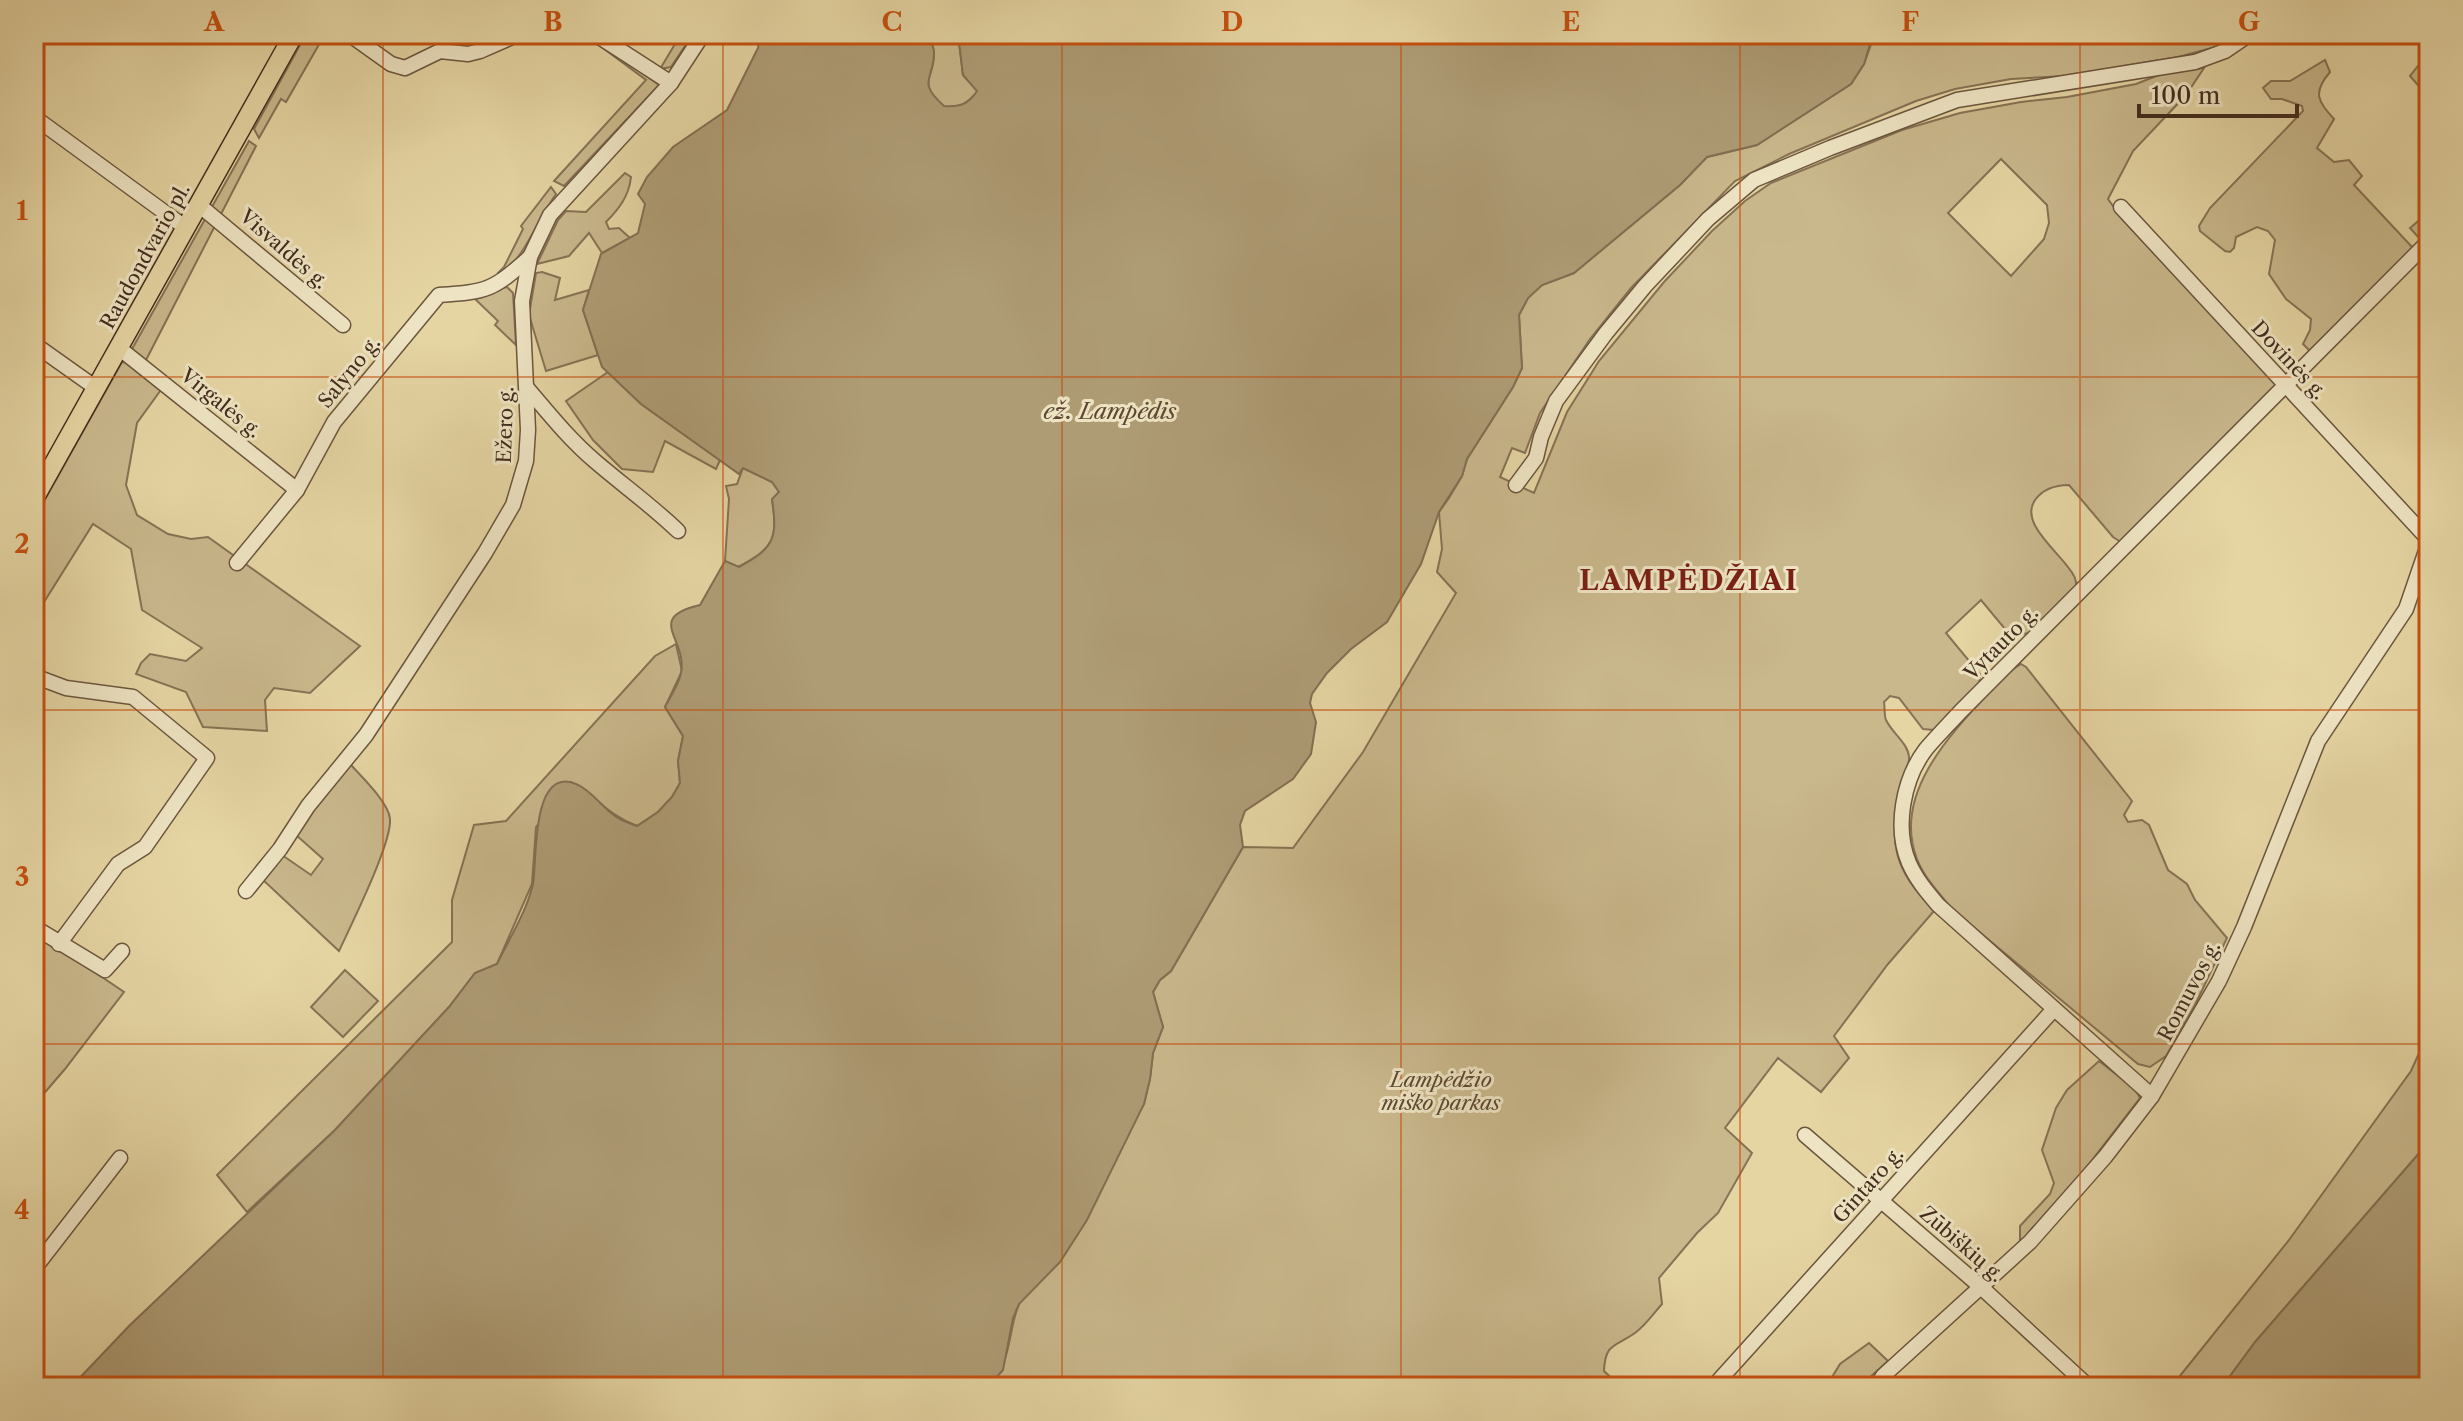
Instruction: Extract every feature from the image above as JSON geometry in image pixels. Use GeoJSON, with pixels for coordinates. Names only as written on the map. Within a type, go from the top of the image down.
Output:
{"type":"FeatureCollection","features":[{"type":"Feature","properties":{"kind":"main road","name":"Raudondvario pl."},"geometry":{"type":"LineString","coordinates":[[34,499],[294,34]]}},
{"type":"Feature","properties":{"kind":"street"},"geometry":{"type":"LineString","coordinates":[[349,34],[391,64],[405,68],[440,51],[468,54],[519,34]]}},
{"type":"Feature","properties":{"kind":"street","name":"Ežero g."},"geometry":{"type":"LineString","coordinates":[[246,891],[280,849],[308,806],[366,735],[513,505],[526,461],[527,388],[522,301],[530,257],[550,215],[671,83],[703,34]]}},
{"type":"Feature","properties":{"kind":"street"},"geometry":{"type":"LineString","coordinates":[[1516,485],[1536,458],[1556,401],[1606,333],[1708,219],[1754,180],[1957,100],[2211,58],[2250,34]]}},
{"type":"Feature","properties":{"kind":"street"},"geometry":{"type":"LineString","coordinates":[[602,36],[671,83]]}},
{"type":"Feature","properties":{"kind":"street"},"geometry":{"type":"LineString","coordinates":[[2206,76],[2211,58]]}},
{"type":"Feature","properties":{"kind":"street"},"geometry":{"type":"LineString","coordinates":[[34,117],[186,228]]}},
{"type":"Feature","properties":{"kind":"street","name":"Visvaldės g."},"geometry":{"type":"LineString","coordinates":[[199,205],[343,325]]}},
{"type":"Feature","properties":{"kind":"street","name":"Dovinės g."},"geometry":{"type":"LineString","coordinates":[[2121,207],[2429,541]]}},
{"type":"Feature","properties":{"kind":"street","name":"Vytauto g."},"geometry":{"type":"LineString","coordinates":[[2152,1096],[1938,905],[1922,886],[1908,861],[1903,840],[1905,793],[1925,751],[1960,712],[2429,241]]}},
{"type":"Feature","properties":{"kind":"street","name":"Salyno g."},"geometry":{"type":"LineString","coordinates":[[237,563],[297,490],[334,422],[439,295],[483,291],[503,281],[530,257]]}},
{"type":"Feature","properties":{"kind":"street"},"geometry":{"type":"LineString","coordinates":[[34,344],[96,388]]}},
{"type":"Feature","properties":{"kind":"street","name":"Virgalės g."},"geometry":{"type":"LineString","coordinates":[[119,348],[297,490]]}},
{"type":"Feature","properties":{"kind":"street"},"geometry":{"type":"LineString","coordinates":[[527,388],[556,423],[596,462],[646,500],[678,531]]}},
{"type":"Feature","properties":{"kind":"street","name":"Romuvos g."},"geometry":{"type":"LineString","coordinates":[[1876,1387],[1883,1376],[2030,1242],[2078,1189],[2152,1096],[2219,981],[2244,927],[2318,741],[2406,609],[2429,541]]}},
{"type":"Feature","properties":{"kind":"street"},"geometry":{"type":"LineString","coordinates":[[34,676],[66,688],[133,697],[207,758],[145,847],[118,864],[59,944]]}},
{"type":"Feature","properties":{"kind":"street"},"geometry":{"type":"LineString","coordinates":[[34,927],[105,970],[122,951]]}},
{"type":"Feature","properties":{"kind":"street","name":"Gintaro g."},"geometry":{"type":"LineString","coordinates":[[1713,1387],[2054,1009]]}},
{"type":"Feature","properties":{"kind":"street","name":"Zūbiškių g."},"geometry":{"type":"LineString","coordinates":[[1805,1135],[1981,1287],[2089,1387]]}},
{"type":"Feature","properties":{"kind":"street"},"geometry":{"type":"LineString","coordinates":[[34,1269],[120,1158]]}},
{"type":"Feature","properties":{"kind":"green space"},"geometry":{"type":"Polygon","coordinates":[[[306,34],[325,34],[286,102],[281,99],[259,138],[254,129],[306,34]]]}},
{"type":"Feature","properties":{"kind":"green space"},"geometry":{"type":"Polygon","coordinates":[[[584,34],[659,85],[564,186],[554,181],[646,80],[584,34]]]}},
{"type":"Feature","properties":{"kind":"green space"},"geometry":{"type":"Polygon","coordinates":[[[681,34],[693,34],[671,67],[660,69],[681,34]]]}},
{"type":"Feature","properties":{"kind":"green space"},"geometry":{"type":"Polygon","coordinates":[[[928,34],[958,34],[963,75],[978,91],[963,104],[944,107],[931,91],[928,80],[934,53],[928,34]]]}},
{"type":"Feature","properties":{"kind":"green space","name":"Lampėdžio miško parkas"},"geometry":{"type":"Polygon","coordinates":[[[1884,34],[1956,34],[1963,41],[2006,39],[2019,34],[2243,34],[2216,47],[2178,57],[2064,76],[2011,79],[1955,89],[1916,101],[1789,154],[1735,181],[1631,288],[1590,339],[1540,413],[1525,453],[1512,448],[1500,477],[1534,493],[1567,412],[1599,361],[1664,282],[1712,231],[1745,201],[1771,183],[1902,130],[1960,113],[2136,84],[2169,71],[2204,68],[2186,95],[2133,151],[2108,199],[2123,220],[2275,382],[2275,387],[2121,542],[2113,537],[2069,485],[2042,493],[2031,510],[2033,519],[2044,540],[2069,568],[2077,588],[2032,633],[2010,635],[1981,600],[1946,633],[1980,674],[1979,686],[1934,730],[1923,729],[1899,698],[1890,696],[1884,702],[1886,720],[1906,747],[1909,757],[1897,807],[1895,841],[1898,855],[1910,881],[1934,911],[1888,964],[1834,1036],[1849,1058],[1821,1092],[1778,1058],[1725,1128],[1752,1153],[1718,1213],[1659,1278],[1662,1304],[1639,1330],[1606,1355],[1604,1371],[1621,1387],[981,1387],[992,1380],[1004,1361],[1019,1304],[1144,1104],[1153,1053],[1163,1027],[1153,992],[1160,980],[1171,971],[1243,847],[1293,848],[1363,752],[1456,593],[1437,572],[1442,549],[1439,512],[1522,368],[1519,315],[1528,298],[1542,285],[1574,273],[1680,185],[1707,157],[1757,145],[1851,84],[1864,64],[1873,39],[1884,34]],[[2001,159],[1948,213],[2011,276],[2044,239],[2049,223],[2047,205],[2001,159]]]}},
{"type":"Feature","properties":{"kind":"green space"},"geometry":{"type":"Polygon","coordinates":[[[2429,52],[2429,98],[2410,76],[2429,52]]]}},
{"type":"Feature","properties":{"kind":"green space"},"geometry":{"type":"Polygon","coordinates":[[[2325,60],[2330,72],[2321,86],[2319,97],[2334,119],[2317,148],[2334,162],[2349,160],[2362,176],[2354,185],[2413,248],[2311,352],[2303,344],[2310,330],[2311,319],[2286,299],[2269,274],[2275,240],[2268,231],[2257,227],[2236,237],[2230,252],[2200,231],[2199,226],[2210,208],[2303,111],[2302,106],[2282,99],[2271,99],[2263,88],[2271,81],[2290,81],[2325,60]]]}},
{"type":"Feature","properties":{"kind":"green space"},"geometry":{"type":"Polygon","coordinates":[[[249,141],[256,146],[146,360],[132,349],[249,141]]]}},
{"type":"Feature","properties":{"kind":"green space"},"geometry":{"type":"Polygon","coordinates":[[[625,173],[631,177],[626,196],[606,222],[609,229],[619,228],[630,238],[602,253],[589,233],[569,256],[537,264],[558,220],[566,211],[586,212],[625,173]]]}},
{"type":"Feature","properties":{"kind":"green space"},"geometry":{"type":"Polygon","coordinates":[[[551,187],[556,194],[525,247],[501,276],[498,273],[523,229],[521,226],[551,187]]]}},
{"type":"Feature","properties":{"kind":"green space"},"geometry":{"type":"Polygon","coordinates":[[[2429,212],[2429,235],[2420,239],[2410,228],[2429,212]]]}},
{"type":"Feature","properties":{"kind":"green space"},"geometry":{"type":"Polygon","coordinates":[[[536,273],[560,278],[555,300],[589,290],[583,310],[598,355],[546,371],[529,315],[536,273]]]}},
{"type":"Feature","properties":{"kind":"green space"},"geometry":{"type":"Polygon","coordinates":[[[507,287],[513,293],[516,345],[495,325],[498,321],[472,296],[507,287]]]}},
{"type":"Feature","properties":{"kind":"green space"},"geometry":{"type":"Polygon","coordinates":[[[122,362],[134,364],[163,387],[137,423],[126,485],[137,515],[168,534],[191,539],[208,537],[360,646],[310,693],[274,688],[265,700],[267,731],[203,727],[186,692],[136,674],[150,654],[186,661],[202,648],[142,610],[131,549],[93,524],[34,618],[34,519],[122,362]]]}},
{"type":"Feature","properties":{"kind":"green space"},"geometry":{"type":"Polygon","coordinates":[[[608,372],[641,404],[720,460],[716,469],[665,441],[653,472],[622,469],[593,440],[566,401],[608,372]]]}},
{"type":"Feature","properties":{"kind":"green space"},"geometry":{"type":"Polygon","coordinates":[[[743,468],[772,482],[779,492],[772,500],[774,524],[771,541],[759,554],[738,567],[725,561],[729,499],[726,486],[737,484],[743,468]]]}},
{"type":"Feature","properties":{"kind":"green space"},"geometry":{"type":"Polygon","coordinates":[[[676,644],[682,671],[665,707],[683,736],[678,761],[680,783],[672,797],[658,812],[637,826],[619,817],[571,782],[536,827],[532,884],[497,964],[475,973],[449,1007],[335,1130],[247,1212],[217,1175],[452,942],[452,900],[474,825],[506,821],[655,656],[676,644]]]}},
{"type":"Feature","properties":{"kind":"green space"},"geometry":{"type":"Polygon","coordinates":[[[2021,664],[2132,801],[2124,815],[2128,822],[2142,820],[2149,825],[2168,870],[2187,884],[2195,900],[2227,938],[2166,1056],[2150,1067],[2138,1064],[1953,910],[1928,880],[1917,859],[1911,832],[1913,806],[1922,781],[1952,734],[2007,673],[2021,664]]]}},
{"type":"Feature","properties":{"kind":"green space"},"geometry":{"type":"Polygon","coordinates":[[[350,764],[380,798],[390,819],[385,846],[339,951],[262,879],[282,855],[311,875],[323,859],[296,835],[298,828],[350,764]]]}},
{"type":"Feature","properties":{"kind":"green space"},"geometry":{"type":"Polygon","coordinates":[[[34,931],[124,992],[34,1105],[34,931]]]}},
{"type":"Feature","properties":{"kind":"green space"},"geometry":{"type":"Polygon","coordinates":[[[345,970],[378,1001],[343,1037],[311,1007],[345,970]]]}},
{"type":"Feature","properties":{"kind":"green space"},"geometry":{"type":"Polygon","coordinates":[[[2429,1031],[2429,1138],[2422,1150],[2255,1342],[2222,1387],[2171,1387],[2289,1240],[2411,1071],[2429,1031]]]}},
{"type":"Feature","properties":{"kind":"green space"},"geometry":{"type":"Polygon","coordinates":[[[2099,1061],[2135,1089],[2140,1098],[2068,1191],[2020,1243],[2020,1226],[2050,1194],[2054,1183],[2042,1150],[2056,1108],[2067,1090],[2099,1061]]]}},
{"type":"Feature","properties":{"kind":"green space"},"geometry":{"type":"Polygon","coordinates":[[[1869,1343],[1888,1361],[1859,1387],[1826,1387],[1840,1364],[1869,1343]]]}},
{"type":"Feature","properties":{"kind":"water","name":"ež. Lampėdis"},"geometry":{"type":"Polygon","coordinates":[[[760,34],[928,34],[934,53],[929,85],[944,106],[950,106],[967,102],[977,91],[963,75],[958,34],[1873,34],[1864,64],[1851,84],[1757,145],[1707,157],[1680,185],[1574,273],[1542,285],[1528,298],[1519,315],[1522,368],[1439,512],[1421,564],[1387,622],[1351,649],[1327,673],[1312,694],[1310,703],[1316,722],[1311,754],[1293,779],[1245,811],[1240,825],[1243,847],[1171,971],[1160,980],[1153,992],[1163,1027],[1153,1053],[1144,1104],[1087,1220],[1060,1262],[1019,1304],[1013,1318],[1003,1370],[995,1379],[981,1387],[71,1387],[129,1326],[335,1130],[449,1007],[475,973],[497,964],[530,894],[542,805],[557,783],[577,784],[617,818],[637,826],[658,812],[680,783],[678,761],[683,736],[665,707],[681,673],[682,661],[671,623],[674,616],[683,610],[700,605],[725,561],[739,567],[766,548],[773,533],[772,499],[779,492],[772,482],[743,468],[739,474],[641,404],[602,367],[583,310],[601,254],[638,233],[645,204],[638,194],[647,177],[673,147],[727,110],[758,48],[760,34]]]}},
{"type":"Feature","properties":{"kind":"water"},"geometry":{"type":"Polygon","coordinates":[[[1956,34],[2019,34],[2006,39],[1963,41],[1956,34]]]}},
{"type":"Feature","properties":{"kind":"water"},"geometry":{"type":"Polygon","coordinates":[[[2429,1138],[2429,1387],[2222,1387],[2255,1342],[2422,1150],[2429,1138]]]}},
{"type":"Feature","properties":{"kind":"district","name":"LAMPĖDŽIAI"},"geometry":{"type":"Point","coordinates":[1689,580]}}]}
